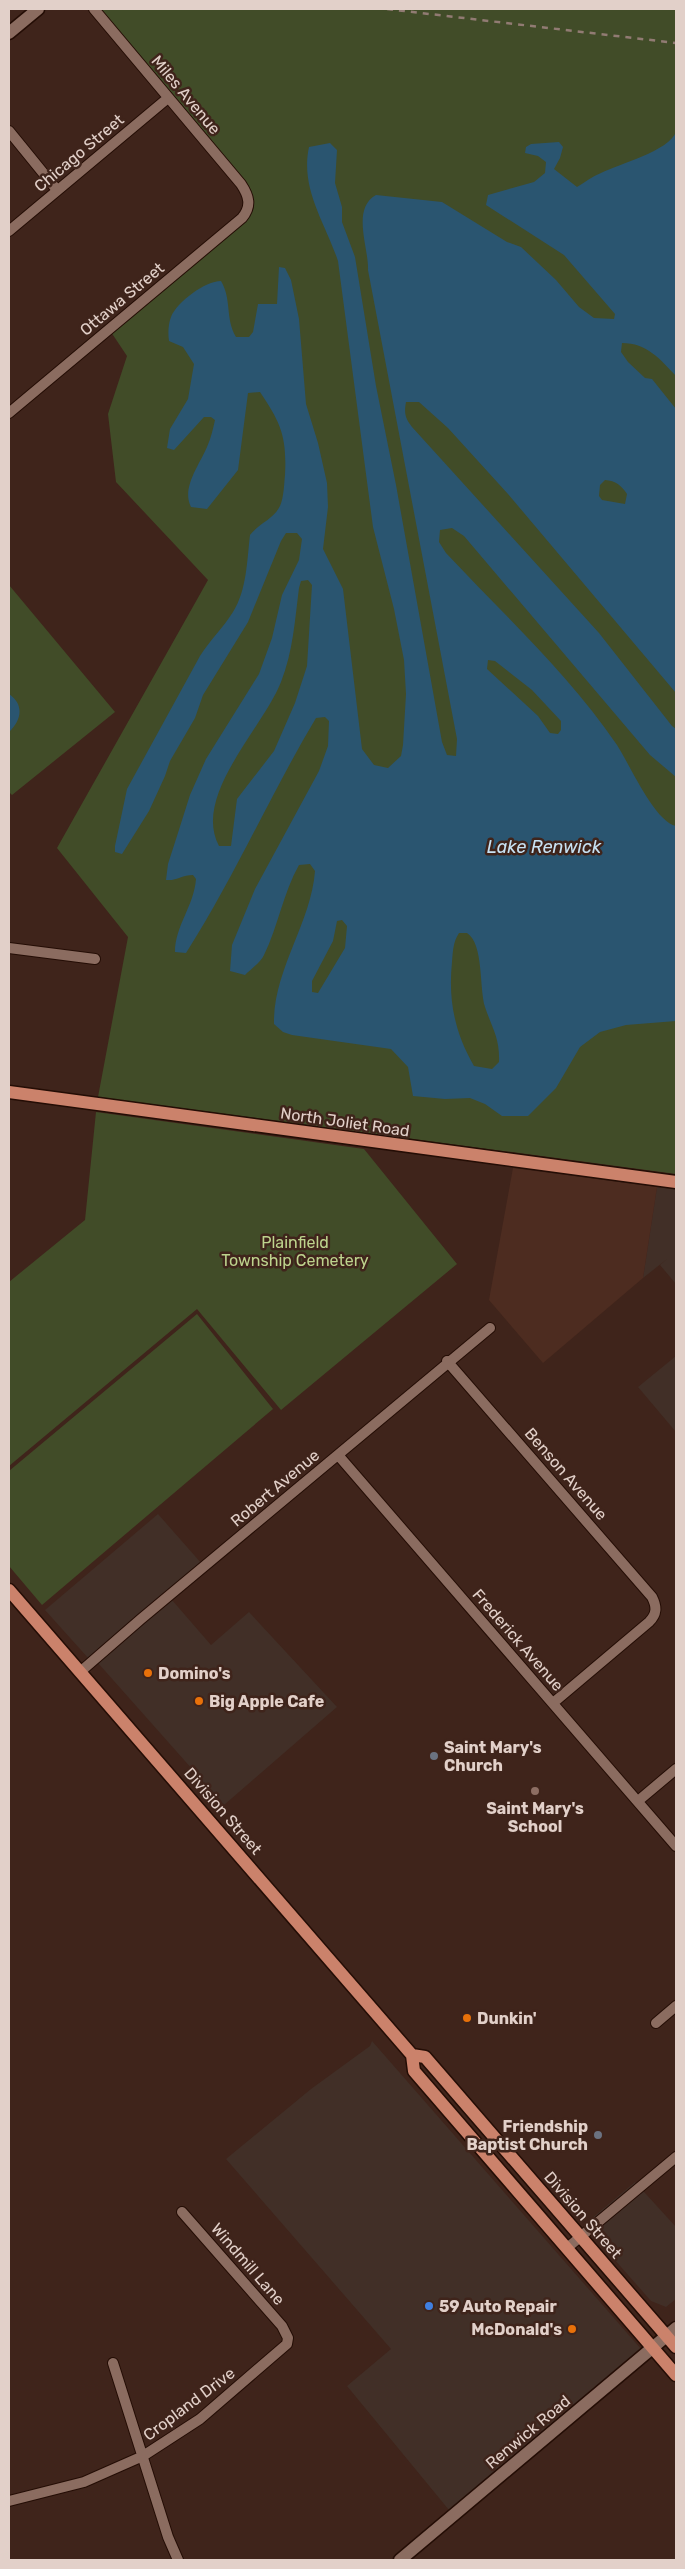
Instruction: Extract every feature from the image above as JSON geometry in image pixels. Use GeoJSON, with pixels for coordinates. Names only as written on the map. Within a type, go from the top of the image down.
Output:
{"type":"FeatureCollection","features":[{"type":"Feature","properties":{"kind":"main road","name":"North Joliet Road"},"geometry":{"type":"LineString","coordinates":[[9,1092],[676,1182]]}},
{"type":"Feature","properties":{"kind":"main road","name":"Division Street"},"geometry":{"type":"LineString","coordinates":[[9,1590],[412,2055],[414,2071],[676,2374]]}},
{"type":"Feature","properties":{"kind":"main road","name":"Division Street"},"geometry":{"type":"LineString","coordinates":[[412,2055],[425,2057],[581,2237],[671,2332],[676,2347]]}},
{"type":"Feature","properties":{"kind":"street"},"geometry":{"type":"LineString","coordinates":[[9,32],[38,9]]}},
{"type":"Feature","properties":{"kind":"street","name":"Miles Avenue"},"geometry":{"type":"LineString","coordinates":[[94,9],[241,184],[248,195],[249,204]]}},
{"type":"Feature","properties":{"kind":"street","name":"Chicago Street"},"geometry":{"type":"LineString","coordinates":[[9,231],[168,98]]}},
{"type":"Feature","properties":{"kind":"street"},"geometry":{"type":"LineString","coordinates":[[9,131],[58,190]]}},
{"type":"Feature","properties":{"kind":"street","name":"Ottawa Street"},"geometry":{"type":"LineString","coordinates":[[10,409],[242,218],[249,204]]}},
{"type":"Feature","properties":{"kind":"street"},"geometry":{"type":"LineString","coordinates":[[9,948],[95,959]]}},
{"type":"Feature","properties":{"kind":"street","name":"Robert Avenue"},"geometry":{"type":"LineString","coordinates":[[80,1672],[140,1618],[490,1328]]}},
{"type":"Feature","properties":{"kind":"street","name":"Benson Avenue"},"geometry":{"type":"LineString","coordinates":[[448,1361],[652,1597],[656,1610],[649,1622],[553,1703]]}},
{"type":"Feature","properties":{"kind":"street","name":"Frederick Avenue"},"geometry":{"type":"LineString","coordinates":[[338,1455],[676,1846]]}},
{"type":"Feature","properties":{"kind":"street"},"geometry":{"type":"LineString","coordinates":[[638,1801],[676,1769]]}},
{"type":"Feature","properties":{"kind":"street"},"geometry":{"type":"LineString","coordinates":[[656,2023],[676,2006]]}},
{"type":"Feature","properties":{"kind":"street"},"geometry":{"type":"LineString","coordinates":[[567,2248],[676,2156]]}},
{"type":"Feature","properties":{"kind":"street","name":"Windmill Lane"},"geometry":{"type":"LineString","coordinates":[[182,2212],[282,2326],[288,2338]]}},
{"type":"Feature","properties":{"kind":"street","name":"Renwick Road"},"geometry":{"type":"LineString","coordinates":[[400,2560],[671,2332]]}},
{"type":"Feature","properties":{"kind":"street","name":"Cropland Drive"},"geometry":{"type":"LineString","coordinates":[[9,2501],[84,2482],[143,2456],[200,2419],[282,2350],[288,2338]]}},
{"type":"Feature","properties":{"kind":"street"},"geometry":{"type":"LineString","coordinates":[[113,2363],[168,2536],[178,2560]]}},
{"type":"Feature","properties":{"kind":"shaded area"},"geometry":{"type":"Polygon","coordinates":[[[513,1168],[657,1187],[643,1278],[543,1363],[489,1300],[513,1168]]]}},
{"type":"Feature","properties":{"kind":"shaded area"},"geometry":{"type":"Polygon","coordinates":[[[657,1187],[676,1189],[676,1284],[660,1265],[667,1259],[643,1278],[657,1187]]]}},
{"type":"Feature","properties":{"kind":"shaded area"},"geometry":{"type":"Polygon","coordinates":[[[676,1356],[676,1432],[638,1387],[676,1356]]]}},
{"type":"Feature","properties":{"kind":"shaded area"},"geometry":{"type":"Polygon","coordinates":[[[158,1514],[202,1564],[89,1659],[45,1610],[158,1514]]]}},
{"type":"Feature","properties":{"kind":"shaded area"},"geometry":{"type":"Polygon","coordinates":[[[172,1600],[211,1645],[249,1612],[337,1707],[224,1805],[98,1663],[172,1600]]]}},
{"type":"Feature","properties":{"kind":"shaded area"},"geometry":{"type":"Polygon","coordinates":[[[372,2041],[641,2349],[449,2510],[347,2386],[391,2349],[226,2159],[311,2089],[370,2046],[372,2041]]]}},
{"type":"Feature","properties":{"kind":"shaded area"},"geometry":{"type":"Polygon","coordinates":[[[635,2182],[676,2227],[676,2299],[666,2307],[651,2301],[584,2225],[635,2182]]]}},
{"type":"Feature","properties":{"kind":"green space"},"geometry":{"type":"Polygon","coordinates":[[[94,9],[676,9],[676,1174],[98,1097],[128,937],[57,848],[208,580],[116,482],[108,414],[127,356],[109,329],[242,218],[248,195],[94,9]]]}},
{"type":"Feature","properties":{"kind":"green space"},"geometry":{"type":"Polygon","coordinates":[[[9,585],[115,712],[12,795],[9,792],[9,585]]]}},
{"type":"Feature","properties":{"kind":"green space","name":"Plainfield Township Cemetery"},"geometry":{"type":"Polygon","coordinates":[[[96,1112],[364,1149],[457,1264],[281,1410],[197,1309],[9,1466],[9,1282],[85,1220],[96,1112]]]}},
{"type":"Feature","properties":{"kind":"green space"},"geometry":{"type":"Polygon","coordinates":[[[197,1314],[273,1409],[42,1605],[9,1566],[9,1471],[197,1314]]]}},
{"type":"Feature","properties":{"kind":"water","name":"Lake Renwick"},"geometry":{"type":"Polygon","coordinates":[[[676,132],[676,376],[646,349],[622,343],[621,352],[628,362],[645,378],[652,379],[676,409],[676,693],[508,494],[448,428],[419,402],[406,402],[406,415],[412,427],[599,633],[676,729],[676,777],[650,755],[464,536],[452,528],[440,530],[439,542],[446,553],[557,669],[617,745],[643,791],[659,814],[676,826],[676,1021],[626,1025],[600,1032],[580,1047],[556,1088],[528,1116],[502,1116],[485,1104],[470,1098],[445,1099],[413,1096],[408,1067],[391,1049],[292,1035],[283,1032],[274,1024],[275,1004],[279,985],[307,910],[312,891],[315,871],[310,864],[299,865],[293,876],[263,958],[245,975],[230,971],[232,945],[255,889],[319,771],[328,746],[329,721],[325,717],[316,718],[220,895],[186,953],[175,952],[178,933],[195,889],[196,879],[193,875],[166,880],[168,864],[190,795],[206,759],[259,674],[272,638],[282,595],[299,560],[302,539],[297,533],[286,533],[281,541],[248,622],[203,695],[195,718],[170,761],[149,811],[122,854],[115,852],[127,789],[200,656],[238,603],[246,575],[250,535],[277,511],[284,490],[285,450],[278,422],[260,392],[248,393],[238,470],[207,509],[191,507],[188,492],[190,484],[208,444],[215,420],[211,417],[204,417],[174,450],[167,448],[170,429],[188,399],[194,364],[183,347],[169,341],[169,323],[174,311],[192,293],[207,285],[221,281],[236,337],[249,337],[253,332],[258,304],[277,304],[279,267],[285,268],[291,280],[299,319],[306,404],[318,443],[327,483],[328,507],[323,549],[343,589],[362,749],[374,765],[388,768],[401,756],[403,745],[406,694],[404,660],[394,609],[373,527],[338,261],[315,205],[308,177],[309,147],[330,143],[337,150],[335,183],[342,207],[342,222],[355,257],[376,386],[396,485],[442,742],[447,755],[456,756],[457,739],[368,270],[363,230],[364,210],[369,201],[376,195],[442,202],[507,242],[521,247],[556,280],[579,307],[594,318],[614,319],[615,314],[564,255],[486,205],[488,195],[534,182],[545,173],[546,162],[538,156],[525,153],[526,147],[531,144],[559,142],[563,147],[554,169],[577,187],[598,174],[654,151],[672,139],[676,132]],[[605,480],[600,485],[599,496],[602,500],[625,504],[627,494],[618,484],[605,480]],[[308,580],[301,581],[291,647],[281,682],[272,700],[233,762],[222,784],[215,806],[213,826],[219,846],[231,846],[237,799],[274,751],[295,703],[307,666],[312,585],[308,580]],[[488,660],[487,669],[538,716],[550,733],[558,734],[561,730],[561,721],[532,690],[495,661],[488,660]],[[342,920],[337,921],[333,941],[312,981],[312,992],[318,993],[345,948],[347,926],[342,920]],[[459,933],[456,940],[451,976],[454,1016],[467,1054],[474,1066],[492,1069],[499,1062],[499,1054],[495,1033],[483,999],[479,956],[472,939],[467,933],[459,933]]]}},
{"type":"Feature","properties":{"kind":"water"},"geometry":{"type":"Polygon","coordinates":[[[9,694],[17,703],[20,713],[16,723],[9,732],[9,694]]]}},
{"type":"Feature","properties":{"kind":"railway"},"geometry":{"type":"LineString","coordinates":[[387,9],[676,43]]}},
{"type":"Feature","properties":{"kind":"place","name":"Domino's"},"geometry":{"type":"Point","coordinates":[148,1673]}},
{"type":"Feature","properties":{"kind":"place","name":"Big Apple Cafe"},"geometry":{"type":"Point","coordinates":[199,1701]}},
{"type":"Feature","properties":{"kind":"place","name":"Saint Mary's Church"},"geometry":{"type":"Point","coordinates":[434,1756]}},
{"type":"Feature","properties":{"kind":"place","name":"Saint Mary's School"},"geometry":{"type":"Point","coordinates":[535,1791]}},
{"type":"Feature","properties":{"kind":"place","name":"Dunkin'"},"geometry":{"type":"Point","coordinates":[467,2018]}},
{"type":"Feature","properties":{"kind":"place","name":"Friendship Baptist Church"},"geometry":{"type":"Point","coordinates":[598,2135]}},
{"type":"Feature","properties":{"kind":"place","name":"59 Auto Repair"},"geometry":{"type":"Point","coordinates":[429,2306]}},
{"type":"Feature","properties":{"kind":"place","name":"McDonald's"},"geometry":{"type":"Point","coordinates":[572,2329]}}]}
